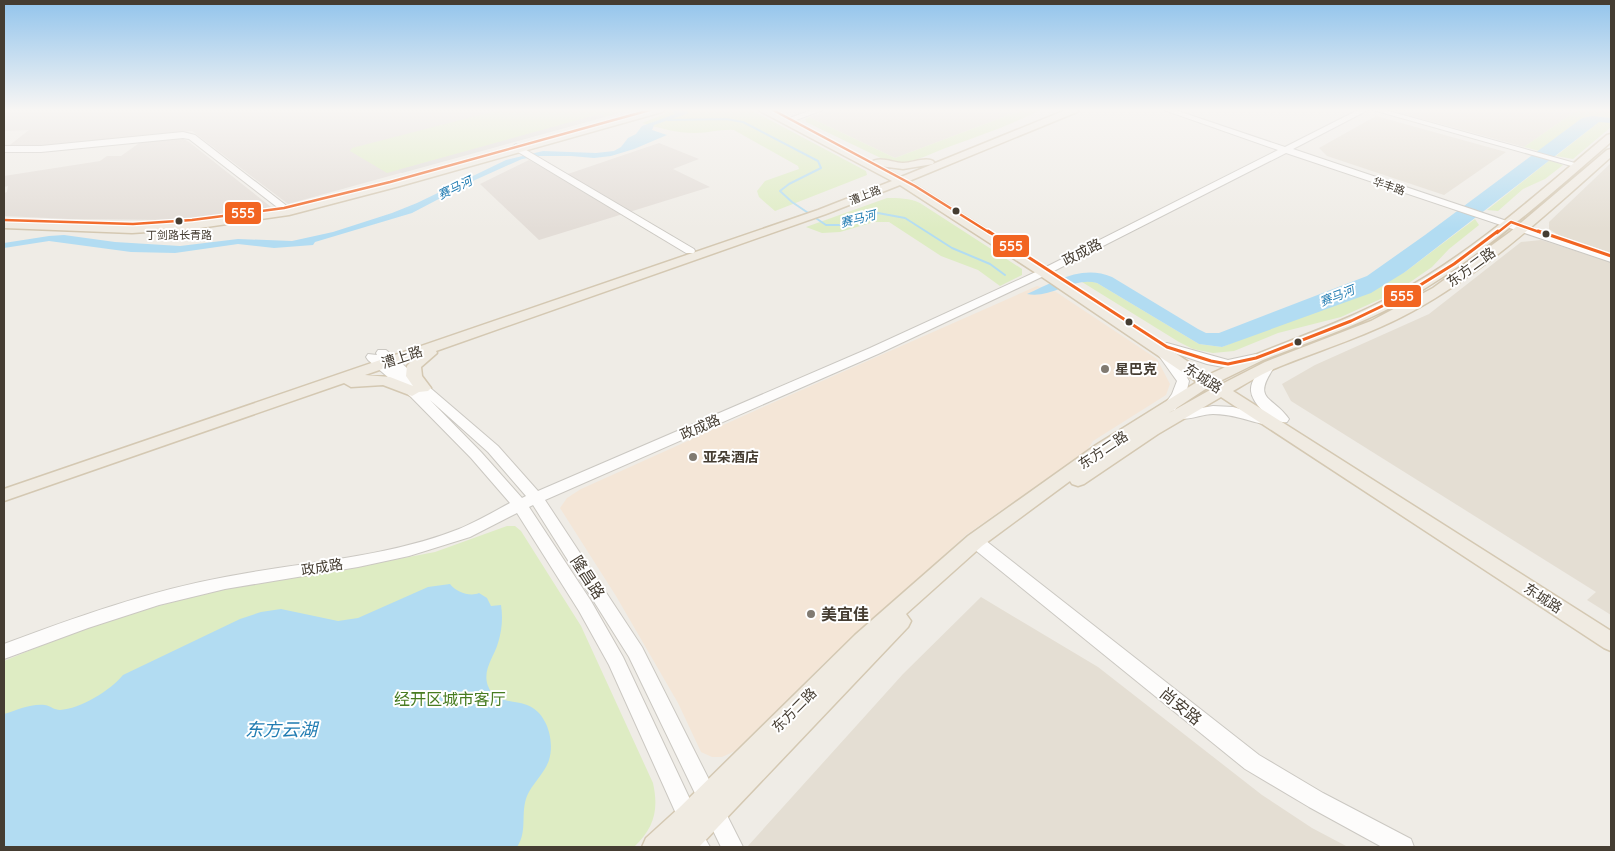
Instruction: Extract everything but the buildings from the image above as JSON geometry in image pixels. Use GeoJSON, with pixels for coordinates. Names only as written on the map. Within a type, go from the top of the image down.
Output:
{"type":"FeatureCollection","features":[{"type":"Feature","properties":{"kind":"main road"},"geometry":{"type":"LineString","coordinates":[[4,220],[133,224],[192,220],[316,206],[517,150]]}},
{"type":"Feature","properties":{"kind":"main road","name":"东城路"},"geometry":{"type":"LineString","coordinates":[[845,150],[899,178],[1051,274],[1165,350],[1611,631]]}},
{"type":"Feature","properties":{"kind":"main road","name":"漕上路"},"geometry":{"type":"LineString","coordinates":[[938,163],[968,150]]}},
{"type":"Feature","properties":{"kind":"main road","name":"漕上路"},"geometry":{"type":"LineString","coordinates":[[818,209],[846,202],[899,178],[972,150]]}},
{"type":"Feature","properties":{"kind":"main road","name":"东方二路"},"geometry":{"type":"LineString","coordinates":[[1219,384],[1358,333],[1410,307],[1468,270],[1595,150]]}},
{"type":"Feature","properties":{"kind":"main road","name":"东方二路"},"geometry":{"type":"LineString","coordinates":[[654,847],[690,837],[712,804],[980,544],[1093,470],[1168,414],[1219,384],[1256,358],[1351,322],[1401,296],[1516,226],[1611,152]]}},
{"type":"Feature","properties":{"kind":"main road"},"geometry":{"type":"LineString","coordinates":[[867,161],[915,166],[938,163]]}},
{"type":"Feature","properties":{"kind":"main road"},"geometry":{"type":"LineString","coordinates":[[855,190],[872,180],[876,172],[867,161]]}},
{"type":"Feature","properties":{"kind":"main road"},"geometry":{"type":"LineString","coordinates":[[932,199],[922,183],[926,174],[938,163]]}},
{"type":"Feature","properties":{"kind":"main road","name":"漕上路"},"geometry":{"type":"LineString","coordinates":[[818,209],[855,190],[899,178]]}},
{"type":"Feature","properties":{"kind":"main road"},"geometry":{"type":"LineString","coordinates":[[846,202],[882,192],[895,191],[917,194],[932,199]]}},
{"type":"Feature","properties":{"kind":"main road"},"geometry":{"type":"LineString","coordinates":[[796,217],[818,209]]}},
{"type":"Feature","properties":{"kind":"main road"},"geometry":{"type":"LineString","coordinates":[[4,225],[132,229],[193,225],[286,210]]}},
{"type":"Feature","properties":{"kind":"main road","name":"漕上路"},"geometry":{"type":"LineString","coordinates":[[4,486],[381,359],[690,251],[796,217]]}},
{"type":"Feature","properties":{"kind":"main road","name":"漕上路"},"geometry":{"type":"LineString","coordinates":[[4,495],[250,409],[381,359],[484,329],[796,217]]}},
{"type":"Feature","properties":{"kind":"main road"},"geometry":{"type":"LineString","coordinates":[[418,389],[414,376],[414,366],[426,355],[484,329]]}},
{"type":"Feature","properties":{"kind":"main road"},"geometry":{"type":"LineString","coordinates":[[250,409],[365,379],[384,379],[418,389]]}},
{"type":"Feature","properties":{"kind":"main road","name":"东城路"},"geometry":{"type":"LineString","coordinates":[[1280,422],[1611,642]]}},
{"type":"Feature","properties":{"kind":"street"},"geometry":{"type":"LineString","coordinates":[[208,150],[286,210]]}},
{"type":"Feature","properties":{"kind":"street"},"geometry":{"type":"LineString","coordinates":[[521,150],[690,251]]}},
{"type":"Feature","properties":{"kind":"street","name":"政成路"},"geometry":{"type":"LineString","coordinates":[[4,652],[83,622],[158,598],[225,582],[348,563],[409,550],[464,533],[520,505],[1051,274],[1285,150]]}},
{"type":"Feature","properties":{"kind":"street","name":"华丰路"},"geometry":{"type":"LineString","coordinates":[[1288,150],[1611,258]]}},
{"type":"Feature","properties":{"kind":"street"},"geometry":{"type":"LineString","coordinates":[[1522,150],[1578,165]]}},
{"type":"Feature","properties":{"kind":"street"},"geometry":{"type":"LineString","coordinates":[[1165,350],[1228,364],[1256,358]]}},
{"type":"Feature","properties":{"kind":"street"},"geometry":{"type":"LineString","coordinates":[[1165,350],[1183,381],[1179,394],[1168,414]]}},
{"type":"Feature","properties":{"kind":"street","name":"隆昌路"},"geometry":{"type":"LineString","coordinates":[[381,359],[493,449],[537,499],[636,652],[732,847]]}},
{"type":"Feature","properties":{"kind":"street"},"geometry":{"type":"LineString","coordinates":[[1269,366],[1258,381],[1257,391],[1263,402],[1280,422]]}},
{"type":"Feature","properties":{"kind":"street","name":"隆昌路"},"geometry":{"type":"LineString","coordinates":[[418,389],[520,505],[585,606],[617,662],[690,837]]}},
{"type":"Feature","properties":{"kind":"street"},"geometry":{"type":"LineString","coordinates":[[1168,414],[1217,409],[1240,412],[1280,422]]}},
{"type":"Feature","properties":{"kind":"street","name":"尚安路"},"geometry":{"type":"LineString","coordinates":[[980,544],[1192,716],[1252,762],[1316,800],[1403,847]]}},
{"type":"Feature","properties":{"kind":"shaded area"},"geometry":{"type":"Polygon","coordinates":[[[130,150],[199,150],[271,207],[220,216],[176,220],[4,216],[4,193],[7,192],[8,186],[4,187],[4,176],[100,161],[107,156],[121,156],[130,150]]]}},
{"type":"Feature","properties":{"kind":"shaded area"},"geometry":{"type":"Polygon","coordinates":[[[217,150],[485,150],[288,204],[217,150]]]}},
{"type":"Feature","properties":{"kind":"shaded area"},"geometry":{"type":"Polygon","coordinates":[[[471,150],[486,150],[402,173],[398,170],[471,150]]]}},
{"type":"Feature","properties":{"kind":"shaded area"},"geometry":{"type":"Polygon","coordinates":[[[639,150],[676,150],[699,159],[673,169],[710,187],[539,240],[480,184],[529,160],[559,177],[639,150]]]}},
{"type":"Feature","properties":{"kind":"shaded area"},"geometry":{"type":"Polygon","coordinates":[[[878,150],[917,150],[895,158],[878,150]]]}},
{"type":"Feature","properties":{"kind":"shaded area"},"geometry":{"type":"Polygon","coordinates":[[[1321,150],[1498,150],[1506,152],[1444,195],[1327,156],[1321,150]]]}},
{"type":"Feature","properties":{"kind":"shaded area"},"geometry":{"type":"Polygon","coordinates":[[[1611,163],[1611,253],[1560,236],[1549,229],[1549,222],[1611,163]]]}},
{"type":"Feature","properties":{"kind":"shaded area"},"geometry":{"type":"Polygon","coordinates":[[[1541,240],[1611,262],[1611,615],[1587,600],[1596,592],[1291,401],[1282,384],[1315,365],[1429,314],[1521,242],[1541,240]]]}},
{"type":"Feature","properties":{"kind":"shaded area"},"geometry":{"type":"Polygon","coordinates":[[[1037,286],[1056,292],[1157,359],[1170,384],[1166,395],[1093,441],[1087,450],[966,535],[825,662],[735,751],[722,757],[712,757],[701,752],[678,703],[616,596],[560,508],[567,498],[581,489],[1037,286]]]}},
{"type":"Feature","properties":{"kind":"shaded area"},"geometry":{"type":"Polygon","coordinates":[[[981,597],[1098,667],[1262,795],[1312,828],[1348,847],[747,847],[903,674],[981,597]]]}},
{"type":"Feature","properties":{"kind":"green space"},"geometry":{"type":"Polygon","coordinates":[[[351,150],[471,150],[387,173],[350,151],[351,150]]]}},
{"type":"Feature","properties":{"kind":"green space"},"geometry":{"type":"Polygon","coordinates":[[[769,150],[826,150],[866,171],[867,175],[775,211],[759,197],[757,191],[765,181],[799,169],[798,166],[769,150]]]}},
{"type":"Feature","properties":{"kind":"green space"},"geometry":{"type":"Polygon","coordinates":[[[864,150],[878,150],[895,158],[917,150],[941,150],[913,161],[897,163],[889,162],[864,150]]]}},
{"type":"Feature","properties":{"kind":"green space"},"geometry":{"type":"Polygon","coordinates":[[[1564,150],[1584,150],[1573,159],[1556,156],[1564,150]]]}},
{"type":"Feature","properties":{"kind":"green space"},"geometry":{"type":"Polygon","coordinates":[[[1550,160],[1563,165],[1545,179],[1523,189],[1498,211],[1487,210],[1550,160]]]}},
{"type":"Feature","properties":{"kind":"green space"},"geometry":{"type":"Polygon","coordinates":[[[887,198],[908,199],[920,203],[1022,269],[1022,275],[1000,286],[978,270],[941,256],[889,222],[874,222],[840,232],[822,233],[806,227],[887,198]]]}},
{"type":"Feature","properties":{"kind":"green space"},"geometry":{"type":"Polygon","coordinates":[[[1475,219],[1479,225],[1449,249],[1432,267],[1396,292],[1341,317],[1278,333],[1234,351],[1213,353],[1193,349],[1082,282],[1090,281],[1097,283],[1199,344],[1222,347],[1405,272],[1475,219]]]}},
{"type":"Feature","properties":{"kind":"green space","name":"东方云湖"},"geometry":{"type":"Polygon","coordinates":[[[507,526],[515,526],[521,531],[581,626],[653,783],[655,810],[653,818],[646,833],[634,847],[4,847],[4,661],[77,631],[214,591],[435,552],[507,526]]]}},
{"type":"Feature","properties":{"kind":"water"},"geometry":{"type":"Polygon","coordinates":[[[632,150],[611,156],[594,158],[540,156],[522,159],[475,180],[412,213],[315,242],[313,245],[274,248],[238,244],[175,253],[131,252],[49,241],[4,248],[4,243],[64,235],[115,242],[180,246],[238,239],[292,241],[333,232],[392,213],[506,160],[543,151],[596,153],[632,150]]]}},
{"type":"Feature","properties":{"kind":"water"},"geometry":{"type":"Polygon","coordinates":[[[1539,150],[1563,150],[1405,272],[1371,293],[1222,347],[1199,344],[1097,283],[1080,282],[1045,293],[1027,294],[1068,276],[1090,272],[1101,274],[1112,277],[1206,333],[1219,333],[1367,276],[1539,150]]]}},
{"type":"Feature","properties":{"kind":"water","name":"东方云湖"},"geometry":{"type":"Polygon","coordinates":[[[450,584],[463,593],[479,593],[487,598],[491,606],[501,605],[501,629],[498,643],[486,674],[488,686],[499,698],[527,705],[534,709],[540,714],[548,728],[551,744],[549,760],[527,796],[522,835],[517,847],[4,847],[4,714],[35,705],[45,705],[60,710],[77,706],[111,687],[123,675],[240,619],[261,612],[281,609],[338,621],[358,618],[428,587],[450,584]]]}},
{"type":"Feature","properties":{"kind":"waterway","name":"赛马河"},"geometry":{"type":"LineString","coordinates":[[796,150],[818,161],[821,168],[789,184],[780,191],[792,202],[826,225],[844,225],[878,213],[905,218],[952,248],[990,264],[1005,275]]}},
{"type":"Feature","properties":{"kind":"transit line","name":"555"},"geometry":{"type":"LineString","coordinates":[[4,220],[133,224],[192,220],[284,208],[390,182],[507,150]]}},
{"type":"Feature","properties":{"kind":"transit line","name":"555"},"geometry":{"type":"LineString","coordinates":[[847,150],[915,186],[1048,269],[1167,347],[1211,361],[1228,364],[1256,358],[1351,321],[1401,297],[1454,264],[1511,222],[1611,256]]}},
{"type":"Feature","properties":{"kind":"place","name":"丁剑路长青路"},"geometry":{"type":"Point","coordinates":[179,221]}},
{"type":"Feature","properties":{"kind":"place","name":"星巴克"},"geometry":{"type":"Point","coordinates":[1105,369]}},
{"type":"Feature","properties":{"kind":"place","name":"亚朵酒店"},"geometry":{"type":"Point","coordinates":[693,457]}},
{"type":"Feature","properties":{"kind":"place","name":"美宜佳"},"geometry":{"type":"Point","coordinates":[811,614]}},
{"type":"Feature","properties":{"kind":"park label","name":"经开区城市客厅"},"geometry":{"type":"Point","coordinates":[450,699]}}]}
